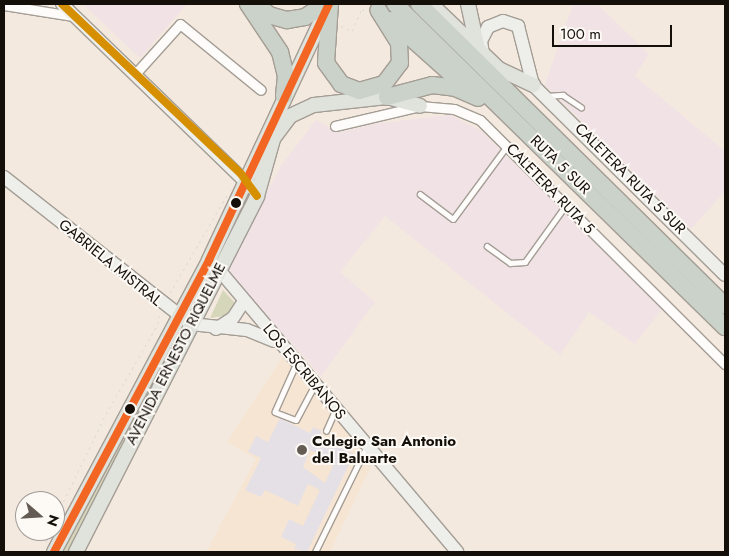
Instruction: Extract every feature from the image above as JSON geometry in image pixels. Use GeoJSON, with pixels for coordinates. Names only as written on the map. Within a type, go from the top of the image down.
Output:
{"type":"FeatureCollection","features":[{"type":"Feature","properties":{"kind":"highway"},"geometry":{"type":"LineString","coordinates":[[248,4],[280,52],[286,76],[284,96]]}},
{"type":"Feature","properties":{"kind":"highway"},"geometry":{"type":"LineString","coordinates":[[256,4],[269,15],[294,20],[325,4]]}},
{"type":"Feature","properties":{"kind":"highway"},"geometry":{"type":"LineString","coordinates":[[330,4],[326,63],[341,84],[359,91],[384,84],[400,63],[399,43],[375,7]]}},
{"type":"Feature","properties":{"kind":"highway","name":"RUTA 5 SUR"},"geometry":{"type":"LineString","coordinates":[[419,4],[725,306]]}},
{"type":"Feature","properties":{"kind":"highway","name":"RUTA 5 SUR"},"geometry":{"type":"LineString","coordinates":[[396,5],[725,327]]}},
{"type":"Feature","properties":{"kind":"highway"},"geometry":{"type":"LineString","coordinates":[[375,7],[412,37],[478,98],[527,132]]}},
{"type":"Feature","properties":{"kind":"highway"},"geometry":{"type":"LineString","coordinates":[[499,69],[692,274]]}},
{"type":"Feature","properties":{"kind":"highway"},"geometry":{"type":"LineString","coordinates":[[386,97],[432,85],[456,88],[478,98]]}},
{"type":"Feature","properties":{"kind":"main road","name":"AVENIDA ERNESTO RIQUELME"},"geometry":{"type":"LineString","coordinates":[[76,552],[191,324],[247,182],[284,96],[330,4]]}},
{"type":"Feature","properties":{"kind":"main road"},"geometry":{"type":"LineString","coordinates":[[431,4],[499,69],[533,85]]}},
{"type":"Feature","properties":{"kind":"main road"},"geometry":{"type":"LineString","coordinates":[[468,4],[470,28],[483,54]]}},
{"type":"Feature","properties":{"kind":"main road"},"geometry":{"type":"LineString","coordinates":[[67,8],[247,182],[257,196]]}},
{"type":"Feature","properties":{"kind":"main road"},"geometry":{"type":"LineString","coordinates":[[483,54],[481,41],[488,27],[503,21],[515,24],[523,33],[533,85]]}},
{"type":"Feature","properties":{"kind":"main road","name":"CALETERA RUTA 5 SUR"},"geometry":{"type":"LineString","coordinates":[[533,85],[547,96],[725,274]]}},
{"type":"Feature","properties":{"kind":"main road","name":"AVENIDA ERNESTO RIQUELME"},"geometry":{"type":"LineString","coordinates":[[49,549],[178,316],[214,265],[257,196],[284,96]]}},
{"type":"Feature","properties":{"kind":"main road"},"geometry":{"type":"LineString","coordinates":[[272,141],[285,122],[308,106],[386,97],[420,106]]}},
{"type":"Feature","properties":{"kind":"main road","name":"GABRIELA MISTRAL"},"geometry":{"type":"LineString","coordinates":[[4,177],[178,316],[191,324],[216,329],[256,332],[282,347]]}},
{"type":"Feature","properties":{"kind":"main road","name":"LOS ESCRIBANOS"},"geometry":{"type":"LineString","coordinates":[[214,265],[296,365],[457,552]]}},
{"type":"Feature","properties":{"kind":"main road"},"geometry":{"type":"LineString","coordinates":[[216,329],[233,318],[244,301]]}},
{"type":"Feature","properties":{"kind":"street"},"geometry":{"type":"LineString","coordinates":[[4,5],[67,8]]}},
{"type":"Feature","properties":{"kind":"street"},"geometry":{"type":"LineString","coordinates":[[135,74],[180,24],[261,90]]}},
{"type":"Feature","properties":{"kind":"street","name":"CALETERA RUTA 5"},"geometry":{"type":"LineString","coordinates":[[335,126],[420,106],[472,116],[507,145],[725,364]]}},
{"type":"Feature","properties":{"kind":"lane"},"geometry":{"type":"LineString","coordinates":[[396,5],[412,37]]}},
{"type":"Feature","properties":{"kind":"lane"},"geometry":{"type":"LineString","coordinates":[[547,96],[562,94],[581,107]]}},
{"type":"Feature","properties":{"kind":"lane"},"geometry":{"type":"LineString","coordinates":[[420,194],[453,219],[507,145]]}},
{"type":"Feature","properties":{"kind":"lane"},"geometry":{"type":"LineString","coordinates":[[487,246],[510,263],[525,262],[566,205]]}},
{"type":"Feature","properties":{"kind":"lane"},"geometry":{"type":"LineString","coordinates":[[296,365],[275,412],[296,420],[314,386]]}},
{"type":"Feature","properties":{"kind":"lane"},"geometry":{"type":"LineString","coordinates":[[326,431],[336,410]]}},
{"type":"Feature","properties":{"kind":"lane"},"geometry":{"type":"LineString","coordinates":[[315,552],[366,447]]}},
{"type":"Feature","properties":{"kind":"shaded area"},"geometry":{"type":"Polygon","coordinates":[[[83,4],[187,4],[140,58],[83,4]]]}},
{"type":"Feature","properties":{"kind":"shaded area"},"geometry":{"type":"Polygon","coordinates":[[[573,4],[597,4],[649,54],[635,76],[725,151],[725,191],[691,229],[545,85],[573,4]]]}},
{"type":"Feature","properties":{"kind":"shaded area"},"geometry":{"type":"Polygon","coordinates":[[[450,115],[480,130],[663,308],[635,344],[589,312],[560,355],[385,216],[340,272],[375,302],[321,376],[225,269],[281,166],[316,120],[338,133],[373,124],[450,115]]]}},
{"type":"Feature","properties":{"kind":"shaded area","name":"Colegio San Antonio del Baluarte"},"geometry":{"type":"Polygon","coordinates":[[[283,356],[373,462],[330,552],[206,552],[256,459],[227,442],[283,356]]]}},
{"type":"Feature","properties":{"kind":"green space"},"geometry":{"type":"Polygon","coordinates":[[[223,290],[236,304],[224,316],[210,318],[223,290]]]}},
{"type":"Feature","properties":{"kind":"green space"},"geometry":{"type":"Polygon","coordinates":[[[180,323],[184,325],[72,552],[62,552],[180,323]]]}},
{"type":"Feature","properties":{"kind":"building"},"geometry":{"type":"Polygon","coordinates":[[[280,418],[310,433],[313,427],[322,431],[319,438],[354,454],[307,552],[294,549],[296,544],[281,537],[289,519],[303,526],[320,490],[308,484],[298,506],[265,490],[261,497],[245,490],[261,458],[248,452],[256,436],[268,442],[280,418]],[[310,450],[303,467],[325,483],[335,461],[310,450]]]}},
{"type":"Feature","properties":{"kind":"transit line"},"geometry":{"type":"LineString","coordinates":[[62,4],[241,174],[257,196]]}},
{"type":"Feature","properties":{"kind":"transit line"},"geometry":{"type":"LineString","coordinates":[[54,552],[209,260],[329,4]]}},
{"type":"Feature","properties":{"kind":"place","name":"Colegio San Antonio del Baluarte"},"geometry":{"type":"Point","coordinates":[302,450]}}]}
